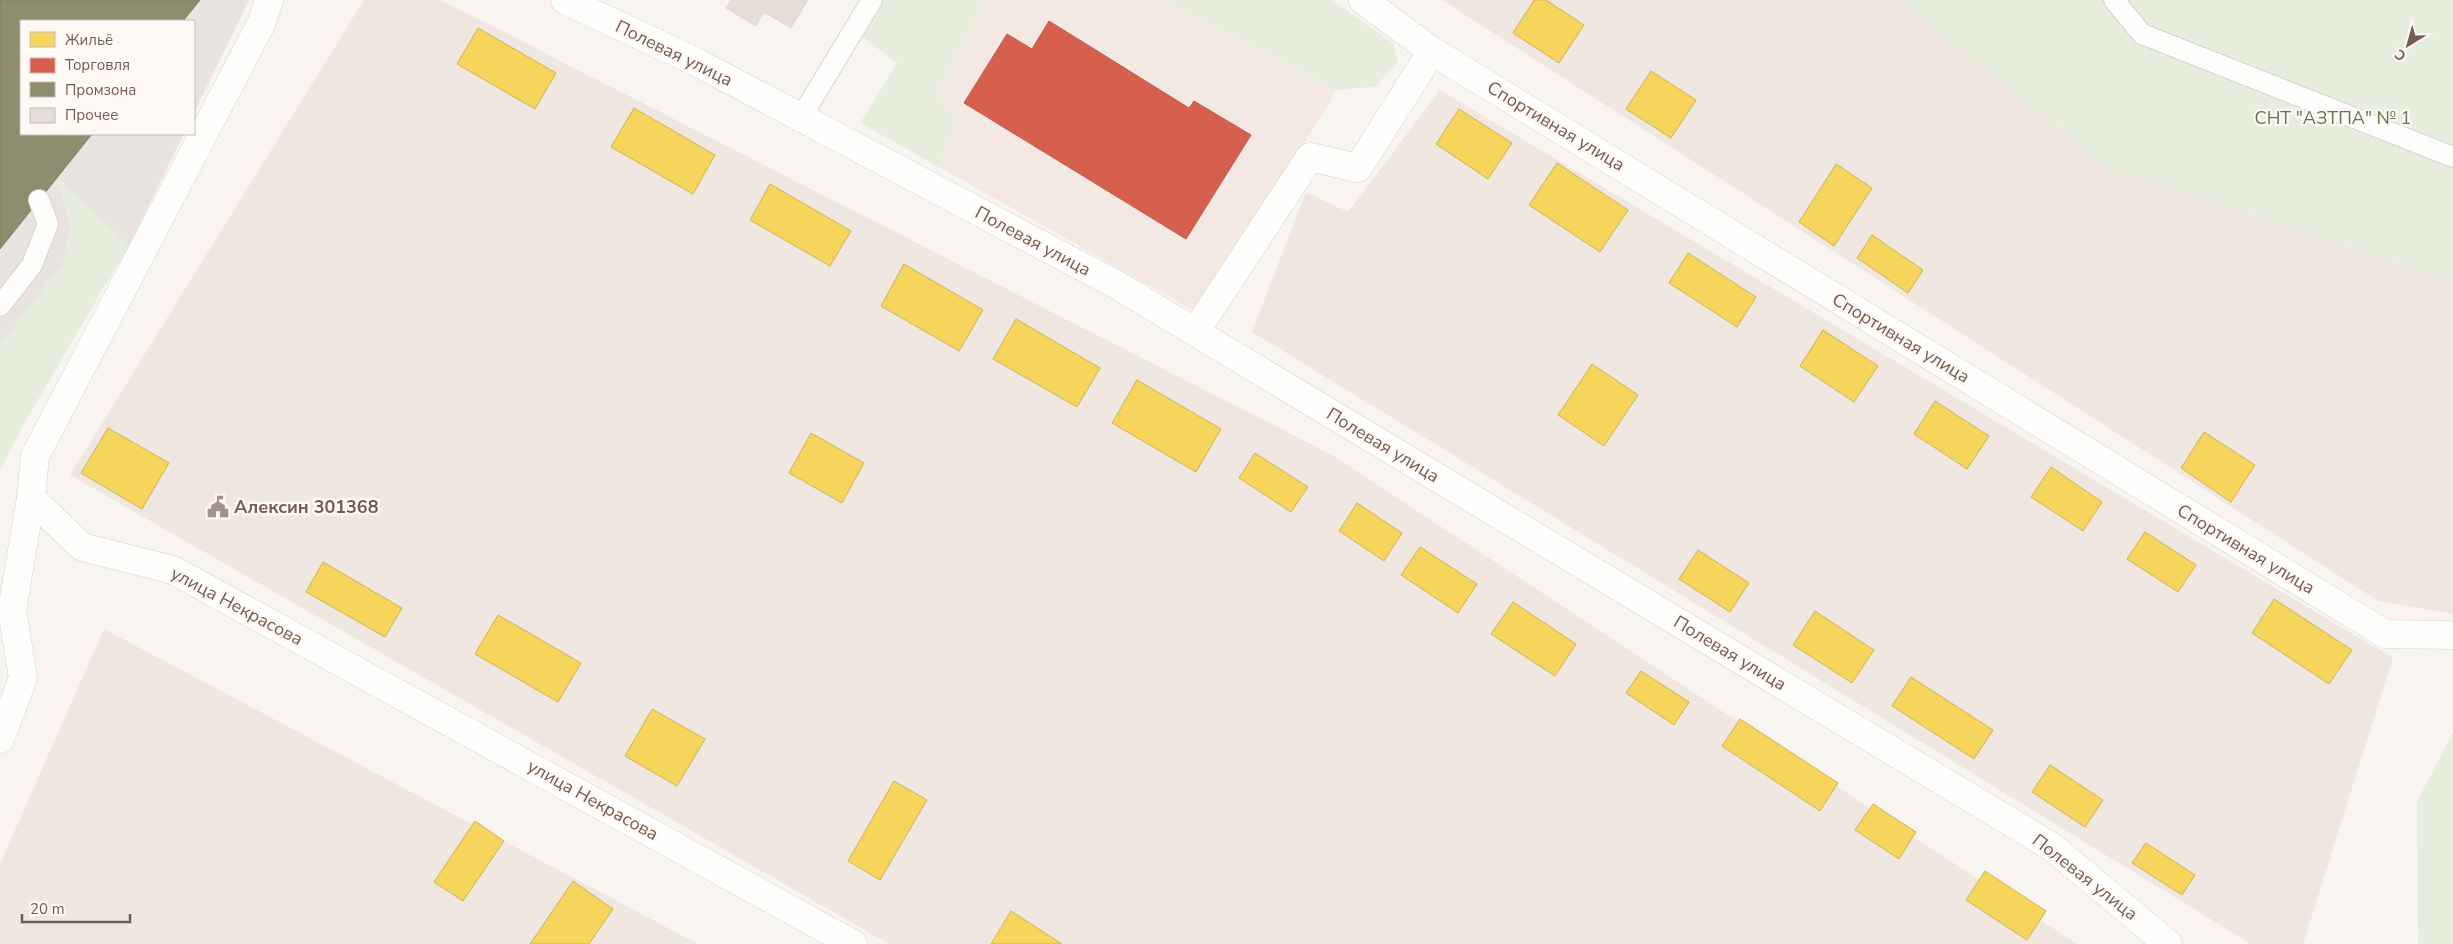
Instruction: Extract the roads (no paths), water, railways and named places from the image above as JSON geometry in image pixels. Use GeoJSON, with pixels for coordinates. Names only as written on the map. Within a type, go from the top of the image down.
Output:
{"type":"FeatureCollection","features":[{"type":"Feature","properties":{"kind":"street"},"geometry":{"type":"LineString","coordinates":[[0,740],[23,678],[12,610],[31,498],[35,456],[262,22],[269,0]]}},
{"type":"Feature","properties":{"kind":"street","name":"Полевая улица"},"geometry":{"type":"LineString","coordinates":[[565,0],[696,62],[800,119],[1117,285],[2052,846],[2168,944]]}},
{"type":"Feature","properties":{"kind":"street","name":"Спортивная улица"},"geometry":{"type":"LineString","coordinates":[[1363,0],[1432,51],[2385,634],[2453,635]]}},
{"type":"Feature","properties":{"kind":"street"},"geometry":{"type":"LineString","coordinates":[[1195,332],[1310,157],[1358,168],[1432,51]]}},
{"type":"Feature","properties":{"kind":"street","name":"улица Некрасова"},"geometry":{"type":"LineString","coordinates":[[31,498],[82,547],[173,570],[853,944]]}},
{"type":"Feature","properties":{"kind":"lane"},"geometry":{"type":"LineString","coordinates":[[800,119],[872,0]]}},
{"type":"Feature","properties":{"kind":"lane"},"geometry":{"type":"LineString","coordinates":[[2114,0],[2142,34],[2453,157]]}},
{"type":"Feature","properties":{"kind":"lane"},"geometry":{"type":"LineString","coordinates":[[0,306],[32,265],[48,224],[39,200]]}},
{"type":"Feature","properties":{"kind":"place","name":"Алексин 301368"},"geometry":{"type":"Point","coordinates":[218,507]}},
{"type":"Feature","properties":{"kind":"park label","name":"СНТ \"АЗТПА\" № 1"},"geometry":{"type":"Point","coordinates":[2333,118]}}]}
